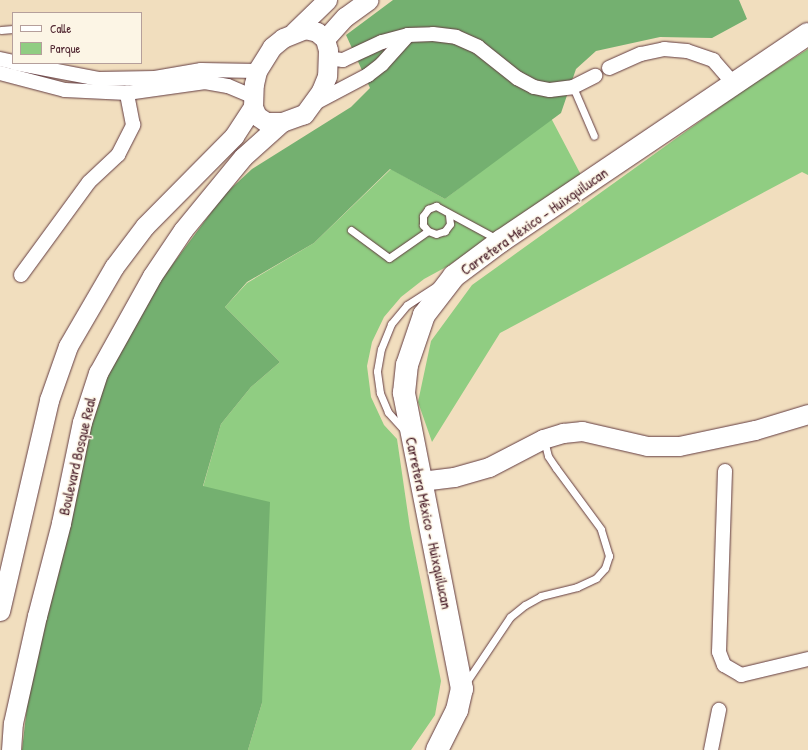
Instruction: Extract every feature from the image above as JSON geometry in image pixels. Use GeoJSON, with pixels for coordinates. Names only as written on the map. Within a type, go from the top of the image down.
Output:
{"type":"FeatureCollection","features":[{"type":"Feature","properties":{"kind":"main road","name":"Carretera México - Huixquilucan"},"geometry":{"type":"LineString","coordinates":[[437,750],[456,710],[462,689],[421,480],[411,437],[404,393],[407,365],[424,315],[454,276],[501,241],[735,85],[808,34]]}},
{"type":"Feature","properties":{"kind":"street"},"geometry":{"type":"LineString","coordinates":[[0,611],[50,400],[68,346],[114,267],[145,226],[234,136],[253,102],[257,71],[272,47],[294,32],[326,0]]}},
{"type":"Feature","properties":{"kind":"street"},"geometry":{"type":"LineString","coordinates":[[325,39],[345,17],[368,0]]}},
{"type":"Feature","properties":{"kind":"street"},"geometry":{"type":"LineString","coordinates":[[0,73],[65,90],[127,93],[205,82],[228,86],[253,102],[257,116],[266,122],[282,122],[304,114],[313,104],[327,76],[328,58],[325,39],[317,32],[305,29],[294,32]]}},
{"type":"Feature","properties":{"kind":"street"},"geometry":{"type":"LineString","coordinates":[[328,58],[343,60],[382,42],[408,35],[456,37],[478,47],[517,78],[534,87],[550,90],[572,87],[595,76]]}},
{"type":"Feature","properties":{"kind":"street"},"geometry":{"type":"LineString","coordinates":[[313,104],[368,74],[382,64],[408,35]]}},
{"type":"Feature","properties":{"kind":"street"},"geometry":{"type":"LineString","coordinates":[[609,68],[641,54],[664,49],[687,51],[713,60],[735,85]]}},
{"type":"Feature","properties":{"kind":"street"},"geometry":{"type":"LineString","coordinates":[[0,59],[12,62]]}},
{"type":"Feature","properties":{"kind":"street"},"geometry":{"type":"LineString","coordinates":[[19,64],[100,79],[155,78],[201,70],[257,71]]}},
{"type":"Feature","properties":{"kind":"street"},"geometry":{"type":"LineString","coordinates":[[21,275],[89,182],[118,155],[133,125],[127,93]]}},
{"type":"Feature","properties":{"kind":"street","name":"Boulevard Bosque Real"},"geometry":{"type":"LineString","coordinates":[[12,750],[13,723],[37,616],[62,523],[82,422],[98,373],[152,276],[183,230],[243,157],[282,122]]}},
{"type":"Feature","properties":{"kind":"street"},"geometry":{"type":"LineString","coordinates":[[421,480],[454,477],[489,467],[543,439],[582,431],[647,446],[679,446],[747,432],[808,414]]}},
{"type":"Feature","properties":{"kind":"street"},"geometry":{"type":"LineString","coordinates":[[725,471],[719,652],[724,665],[741,675],[808,658]]}},
{"type":"Feature","properties":{"kind":"street"},"geometry":{"type":"LineString","coordinates":[[711,750],[719,710]]}},
{"type":"Feature","properties":{"kind":"lane"},"geometry":{"type":"LineString","coordinates":[[1,30],[12,29]]}},
{"type":"Feature","properties":{"kind":"lane"},"geometry":{"type":"LineString","coordinates":[[572,87],[594,136]]}},
{"type":"Feature","properties":{"kind":"lane"},"geometry":{"type":"LineString","coordinates":[[450,216],[450,224],[444,231],[436,234],[428,232],[423,225],[423,216],[428,209],[436,206],[444,209],[450,216],[501,241]]}},
{"type":"Feature","properties":{"kind":"lane"},"geometry":{"type":"LineString","coordinates":[[351,230],[390,258],[428,232]]}},
{"type":"Feature","properties":{"kind":"lane"},"geometry":{"type":"LineString","coordinates":[[411,437],[388,412],[380,392],[377,371],[382,349],[391,324],[407,305],[454,276]]}},
{"type":"Feature","properties":{"kind":"lane"},"geometry":{"type":"LineString","coordinates":[[462,689],[487,655],[510,617],[525,605],[541,596],[576,587],[596,578],[605,568],[609,556],[601,529],[552,462],[543,439]]}},
{"type":"Feature","properties":{"kind":"green space"},"geometry":{"type":"Polygon","coordinates":[[[393,0],[739,0],[747,19],[712,38],[660,37],[596,51],[576,69],[561,113],[445,199],[390,169],[314,243],[247,282],[225,307],[280,362],[251,387],[221,424],[203,486],[270,502],[262,703],[248,750],[22,750],[29,689],[91,422],[104,379],[161,280],[224,195],[252,169],[351,107],[370,88],[346,35],[393,0]]]}},
{"type":"Feature","properties":{"kind":"green space"},"geometry":{"type":"Polygon","coordinates":[[[808,49],[808,175],[802,172],[500,333],[432,442],[418,402],[431,341],[472,285],[745,89],[808,49]]]}},
{"type":"Feature","properties":{"kind":"green space"},"geometry":{"type":"Polygon","coordinates":[[[551,118],[581,175],[448,266],[424,279],[401,297],[384,317],[372,342],[367,366],[371,397],[384,425],[397,439],[410,528],[441,681],[435,715],[411,750],[248,750],[262,703],[203,487],[221,424],[251,387],[280,362],[225,307],[247,283],[314,243],[391,169],[445,199],[551,118]]]}}]}
